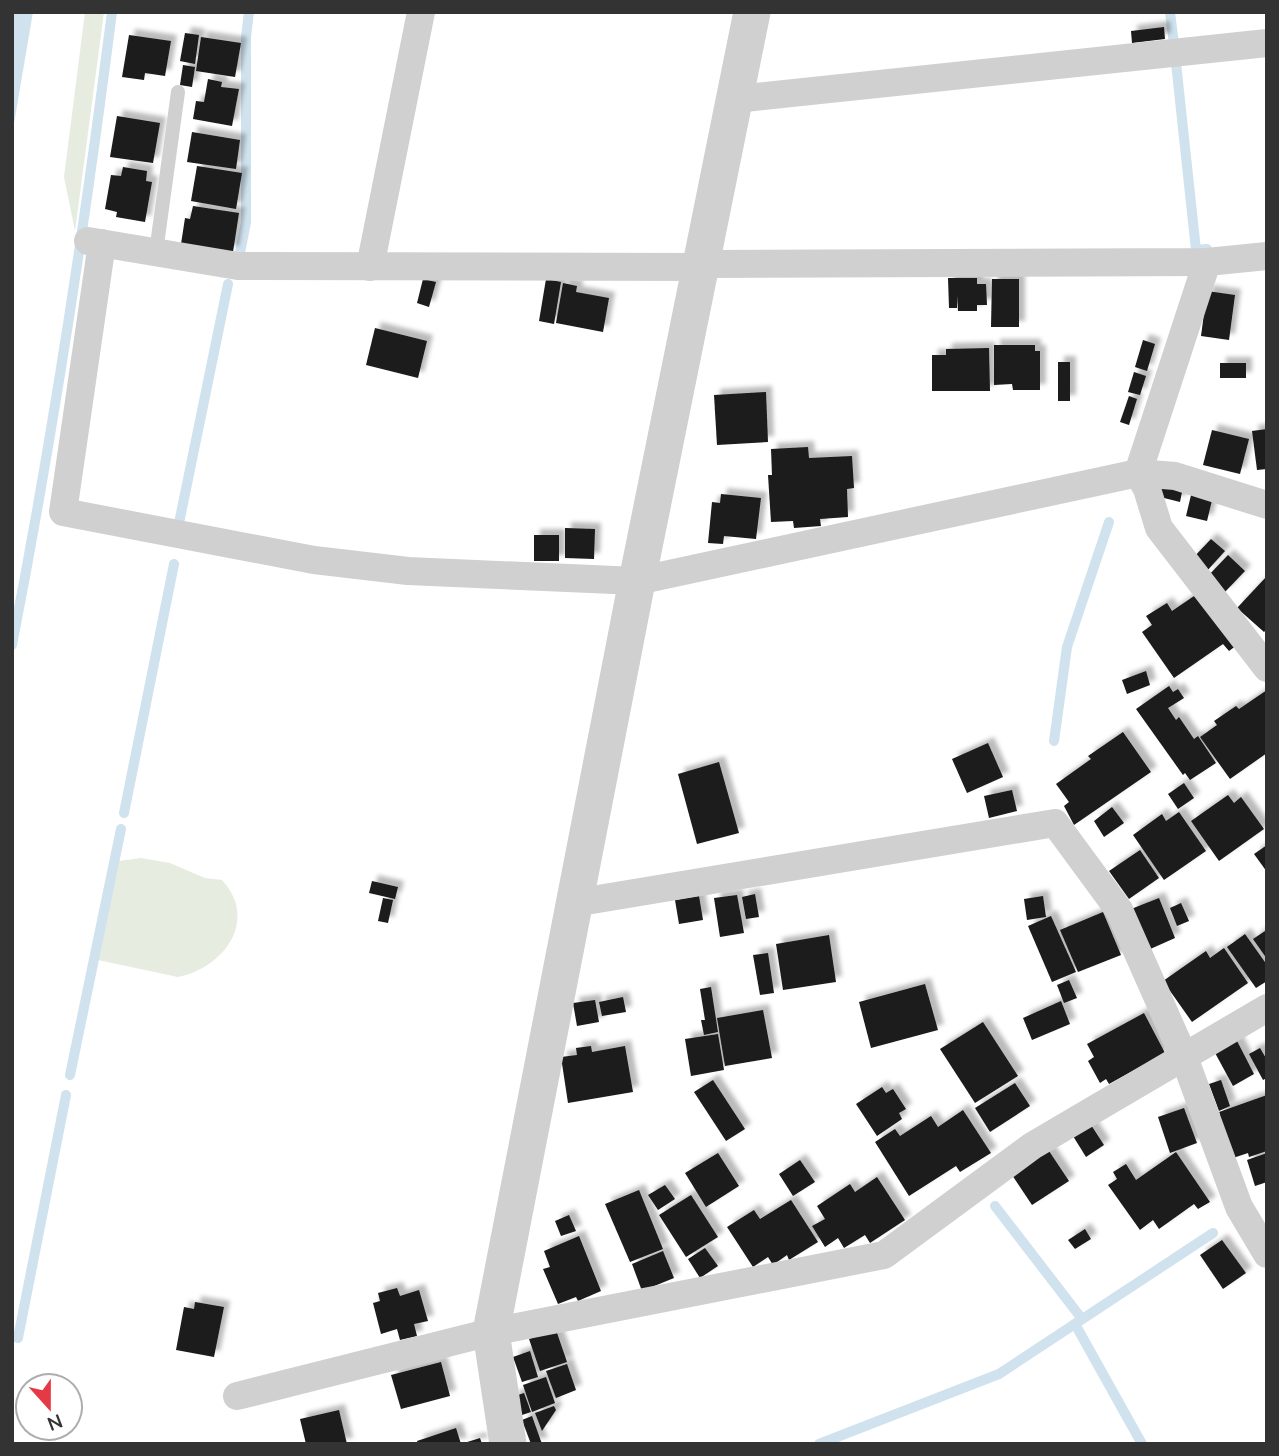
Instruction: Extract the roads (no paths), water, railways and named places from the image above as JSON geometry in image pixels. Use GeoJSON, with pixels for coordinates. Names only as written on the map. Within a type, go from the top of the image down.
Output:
{"type":"FeatureCollection","features":[{"type":"Feature","properties":{"kind":"street"},"geometry":{"type":"LineString","coordinates":[[370,267],[421,12]]}},
{"type":"Feature","properties":{"kind":"street"},"geometry":{"type":"LineString","coordinates":[[508,1444],[491,1332],[637,581],[752,12]]}},
{"type":"Feature","properties":{"kind":"street"},"geometry":{"type":"LineString","coordinates":[[736,99],[1267,43]]}},
{"type":"Feature","properties":{"kind":"street"},"geometry":{"type":"LineString","coordinates":[[1267,256],[1206,262],[238,266],[95,242],[63,512],[314,560],[408,571],[637,581],[1138,473],[1175,477],[1267,505]]}},
{"type":"Feature","properties":{"kind":"street"},"geometry":{"type":"LineString","coordinates":[[1206,262],[1138,473],[1147,489],[1159,528],[1267,668]]}},
{"type":"Feature","properties":{"kind":"street"},"geometry":{"type":"LineString","coordinates":[[574,903],[1055,823],[1119,910],[1184,1057],[1239,1207],[1267,1254]]}},
{"type":"Feature","properties":{"kind":"street"},"geometry":{"type":"LineString","coordinates":[[237,1396],[491,1332],[884,1255],[1032,1146],[1267,1007]]}},
{"type":"Feature","properties":{"kind":"lane"},"geometry":{"type":"LineString","coordinates":[[156,252],[178,92]]}},
{"type":"Feature","properties":{"kind":"water"},"geometry":{"type":"Polygon","coordinates":[[[12,12],[33,12],[12,135],[12,12]]]}},
{"type":"Feature","properties":{"kind":"waterway"},"geometry":{"type":"LineString","coordinates":[[12,645],[67,329],[112,12]]}},
{"type":"Feature","properties":{"kind":"waterway"},"geometry":{"type":"LineString","coordinates":[[239,258],[246,222],[246,37],[249,12]]}},
{"type":"Feature","properties":{"kind":"waterway"},"geometry":{"type":"LineString","coordinates":[[1170,12],[1174,44]]}},
{"type":"Feature","properties":{"kind":"waterway"},"geometry":{"type":"LineString","coordinates":[[1176,63],[1196,250],[1207,249]]}},
{"type":"Feature","properties":{"kind":"waterway"},"geometry":{"type":"LineString","coordinates":[[178,528],[228,284]]}},
{"type":"Feature","properties":{"kind":"waterway"},"geometry":{"type":"LineString","coordinates":[[1054,741],[1067,647],[1109,522]]}},
{"type":"Feature","properties":{"kind":"waterway"},"geometry":{"type":"LineString","coordinates":[[124,813],[174,564]]}},
{"type":"Feature","properties":{"kind":"waterway"},"geometry":{"type":"LineString","coordinates":[[70,1075],[121,829]]}},
{"type":"Feature","properties":{"kind":"waterway"},"geometry":{"type":"LineString","coordinates":[[12,1336],[18,1338],[66,1095]]}},
{"type":"Feature","properties":{"kind":"waterway"},"geometry":{"type":"LineString","coordinates":[[995,1206],[1082,1319]]}},
{"type":"Feature","properties":{"kind":"waterway"},"geometry":{"type":"LineString","coordinates":[[819,1444],[999,1374],[1213,1233]]}},
{"type":"Feature","properties":{"kind":"waterway"},"geometry":{"type":"LineString","coordinates":[[1075,1324],[1142,1444]]}}]}
